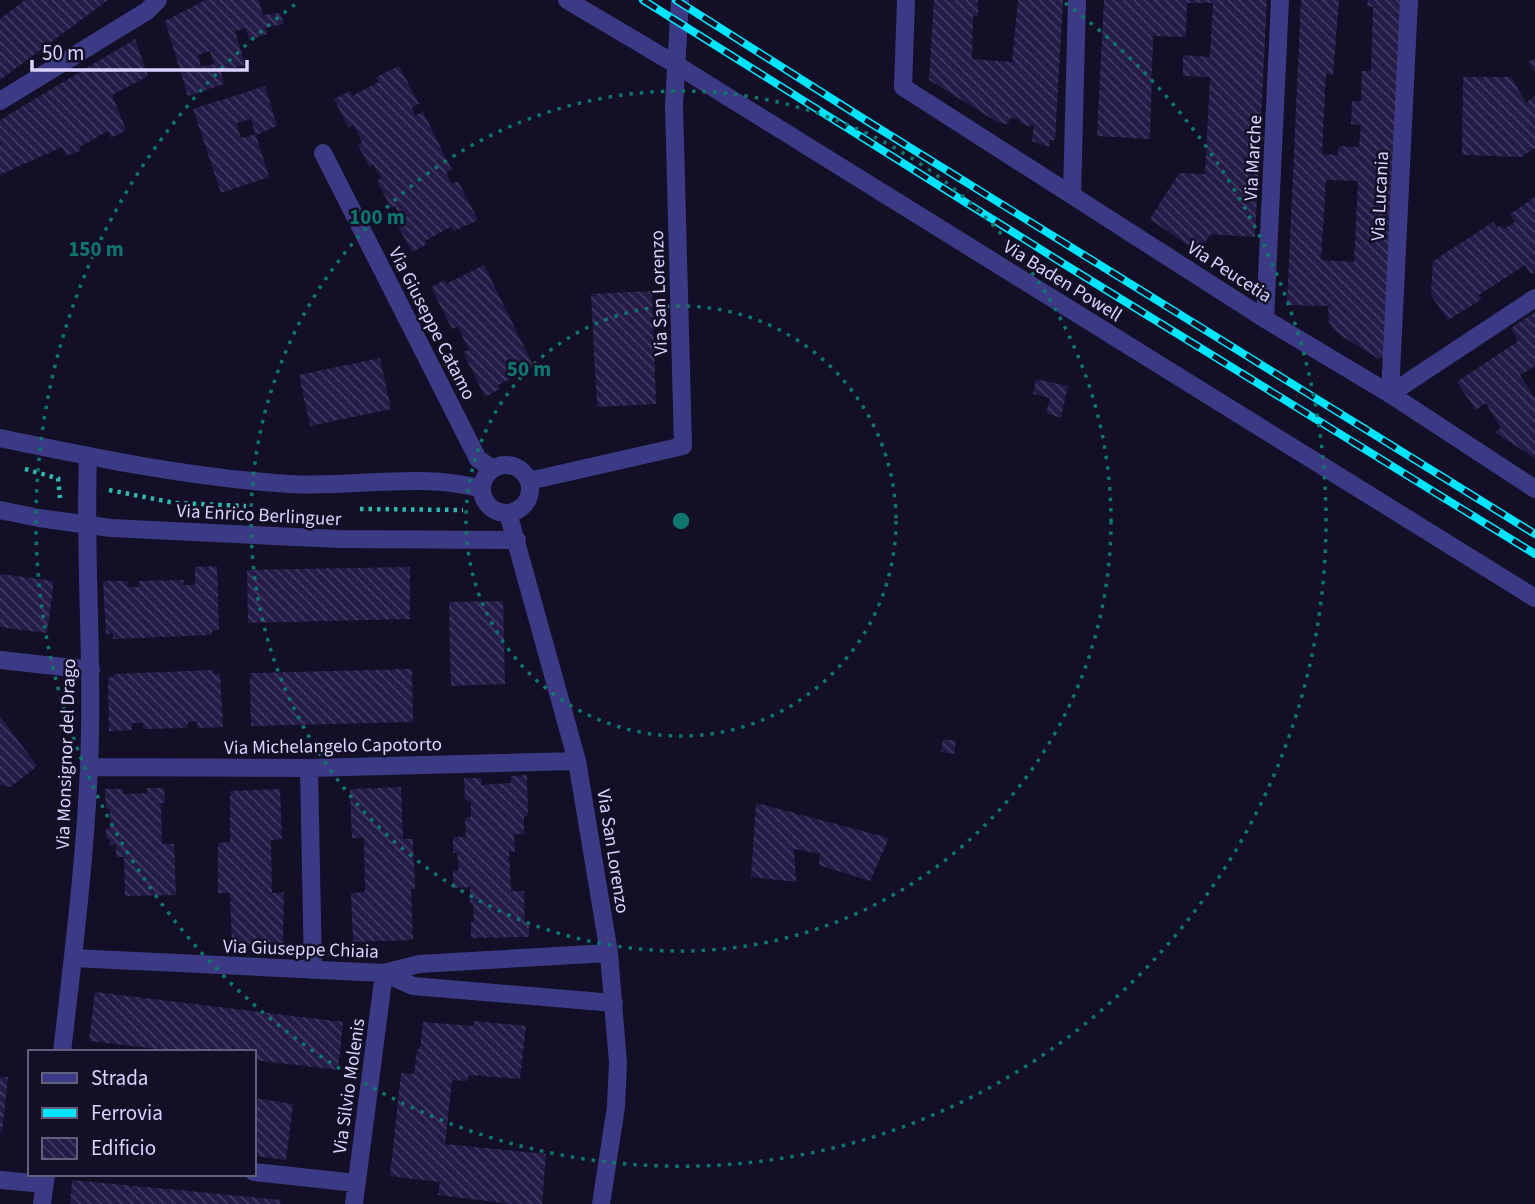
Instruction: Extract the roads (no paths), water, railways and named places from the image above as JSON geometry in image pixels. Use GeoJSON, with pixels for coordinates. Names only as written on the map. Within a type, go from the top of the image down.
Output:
{"type":"FeatureCollection","features":[{"type":"Feature","properties":{"kind":"street"},"geometry":{"type":"LineString","coordinates":[[0,101],[147,12],[158,0]]}},
{"type":"Feature","properties":{"kind":"street","name":"Via Baden Powell"},"geometry":{"type":"LineString","coordinates":[[567,0],[675,64],[1535,598]]}},
{"type":"Feature","properties":{"kind":"street"},"geometry":{"type":"LineString","coordinates":[[675,64],[680,0]]}},
{"type":"Feature","properties":{"kind":"street","name":"Via Peucetia"},"geometry":{"type":"LineString","coordinates":[[906,0],[903,87],[1265,319],[1390,394],[1535,489]]}},
{"type":"Feature","properties":{"kind":"street"},"geometry":{"type":"LineString","coordinates":[[1072,195],[1077,0]]}},
{"type":"Feature","properties":{"kind":"street","name":"Via Marche"},"geometry":{"type":"LineString","coordinates":[[1265,319],[1280,0]]}},
{"type":"Feature","properties":{"kind":"street","name":"Via Lucania"},"geometry":{"type":"LineString","coordinates":[[1390,394],[1409,0]]}},
{"type":"Feature","properties":{"kind":"street","name":"Via San Lorenzo"},"geometry":{"type":"LineString","coordinates":[[529,481],[683,446],[675,64]]}},
{"type":"Feature","properties":{"kind":"street","name":"Via Giuseppe Catamo"},"geometry":{"type":"LineString","coordinates":[[323,153],[478,459],[493,469]]}},
{"type":"Feature","properties":{"kind":"street"},"geometry":{"type":"LineString","coordinates":[[1390,394],[1535,298]]}},
{"type":"Feature","properties":{"kind":"street"},"geometry":{"type":"LineString","coordinates":[[0,438],[88,457],[219,479],[293,484],[407,482],[467,485],[482,489]]}},
{"type":"Feature","properties":{"kind":"street","name":"Via Monsignor del Drago"},"geometry":{"type":"LineString","coordinates":[[62,1050],[89,767],[91,670],[85,526],[88,457]]}},
{"type":"Feature","properties":{"kind":"street"},"geometry":{"type":"LineString","coordinates":[[506,465],[514,466],[520,469],[529,481],[530,495],[527,502],[508,513],[493,509],[483,497],[483,481],[493,469],[506,465]]}},
{"type":"Feature","properties":{"kind":"street","name":"Via Enrico Berlinguer"},"geometry":{"type":"LineString","coordinates":[[0,510],[85,526],[338,539],[517,540]]}},
{"type":"Feature","properties":{"kind":"street","name":"Via San Lorenzo"},"geometry":{"type":"LineString","coordinates":[[508,513],[578,761],[609,953],[618,1063],[601,1204]]}},
{"type":"Feature","properties":{"kind":"street"},"geometry":{"type":"LineString","coordinates":[[0,660],[91,670]]}},
{"type":"Feature","properties":{"kind":"street","name":"Via Michelangelo Capotorto"},"geometry":{"type":"LineString","coordinates":[[89,767],[309,768],[578,761]]}},
{"type":"Feature","properties":{"kind":"street"},"geometry":{"type":"LineString","coordinates":[[309,768],[313,970]]}},
{"type":"Feature","properties":{"kind":"street","name":"Via Giuseppe Chiaia"},"geometry":{"type":"LineString","coordinates":[[73,958],[384,973],[419,964],[609,953]]}},
{"type":"Feature","properties":{"kind":"street"},"geometry":{"type":"LineString","coordinates":[[384,973],[413,986],[614,1003]]}},
{"type":"Feature","properties":{"kind":"street","name":"Via Silvio Molenis"},"geometry":{"type":"LineString","coordinates":[[354,1204],[384,973]]}},
{"type":"Feature","properties":{"kind":"street"},"geometry":{"type":"LineString","coordinates":[[256,1172],[356,1183]]}},
{"type":"Feature","properties":{"kind":"street"},"geometry":{"type":"LineString","coordinates":[[0,1180],[45,1179],[42,1204]]}},
{"type":"Feature","properties":{"kind":"railway"},"geometry":{"type":"LineString","coordinates":[[643,0],[1064,264],[1535,554]]}},
{"type":"Feature","properties":{"kind":"railway"},"geometry":{"type":"LineString","coordinates":[[676,0],[1535,534]]}}]}
